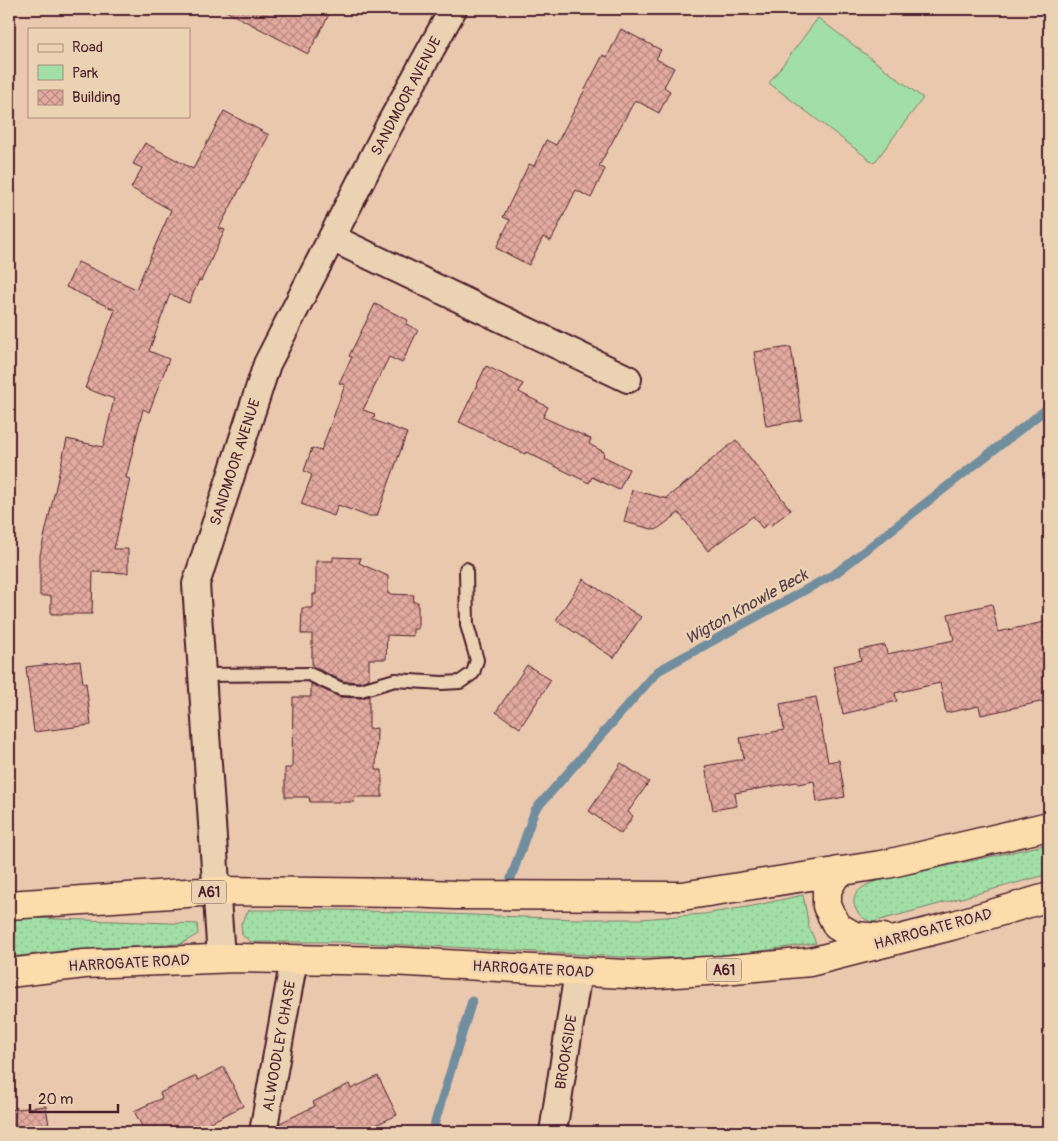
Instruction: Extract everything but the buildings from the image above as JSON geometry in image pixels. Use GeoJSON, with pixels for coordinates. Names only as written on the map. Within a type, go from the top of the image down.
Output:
{"type":"FeatureCollection","features":[{"type":"Feature","properties":{"kind":"highway","name":"A61"},"geometry":{"type":"LineString","coordinates":[[9,905],[216,891],[409,893],[465,896],[682,896],[886,864],[1049,826]]}},
{"type":"Feature","properties":{"kind":"highway","name":"A61"},"geometry":{"type":"LineString","coordinates":[[838,871],[827,890],[827,906],[837,926],[854,936],[896,939]]}},
{"type":"Feature","properties":{"kind":"highway","name":"HARROGATE ROAD"},"geometry":{"type":"LineString","coordinates":[[9,973],[84,964],[221,958],[391,961],[643,975],[723,970],[810,962],[951,926],[1049,897]]}},
{"type":"Feature","properties":{"kind":"street","name":"SANDMOOR AVENUE"},"geometry":{"type":"LineString","coordinates":[[221,958],[196,584],[267,364],[390,124],[453,9]]}},
{"type":"Feature","properties":{"kind":"street"},"geometry":{"type":"LineString","coordinates":[[332,238],[628,379]]}},
{"type":"Feature","properties":{"kind":"street","name":"ALWOODLEY CHASE"},"geometry":{"type":"LineString","coordinates":[[263,1132],[294,959]]}},
{"type":"Feature","properties":{"kind":"street","name":"BROOKSIDE"},"geometry":{"type":"LineString","coordinates":[[553,1132],[578,972]]}},
{"type":"Feature","properties":{"kind":"lane"},"geometry":{"type":"LineString","coordinates":[[202,675],[309,674],[341,689],[361,690],[395,680],[442,683],[460,682],[473,672],[476,660],[467,625],[466,569]]}},
{"type":"Feature","properties":{"kind":"green space"},"geometry":{"type":"Polygon","coordinates":[[[818,18],[923,98],[874,163],[769,83],[818,18]]]}},
{"type":"Feature","properties":{"kind":"green space"},"geometry":{"type":"Polygon","coordinates":[[[1049,844],[1049,874],[873,922],[864,918],[855,908],[854,899],[856,894],[873,882],[1049,844]]]}},
{"type":"Feature","properties":{"kind":"green space"},"geometry":{"type":"Polygon","coordinates":[[[803,895],[809,927],[816,943],[706,957],[641,958],[340,942],[251,942],[242,935],[241,923],[249,910],[342,910],[576,919],[641,919],[704,914],[803,895]]]}},
{"type":"Feature","properties":{"kind":"green space"},"geometry":{"type":"Polygon","coordinates":[[[30,918],[197,924],[198,934],[181,944],[71,950],[9,957],[9,920],[30,918]]]}},
{"type":"Feature","properties":{"kind":"waterway","name":"Wigton Knowle Beck"},"geometry":{"type":"LineString","coordinates":[[511,878],[535,810],[658,671],[836,573],[1049,407]]}},
{"type":"Feature","properties":{"kind":"waterway","name":"Wigton Knowle Beck"},"geometry":{"type":"LineString","coordinates":[[432,1132],[472,1001]]}}]}
